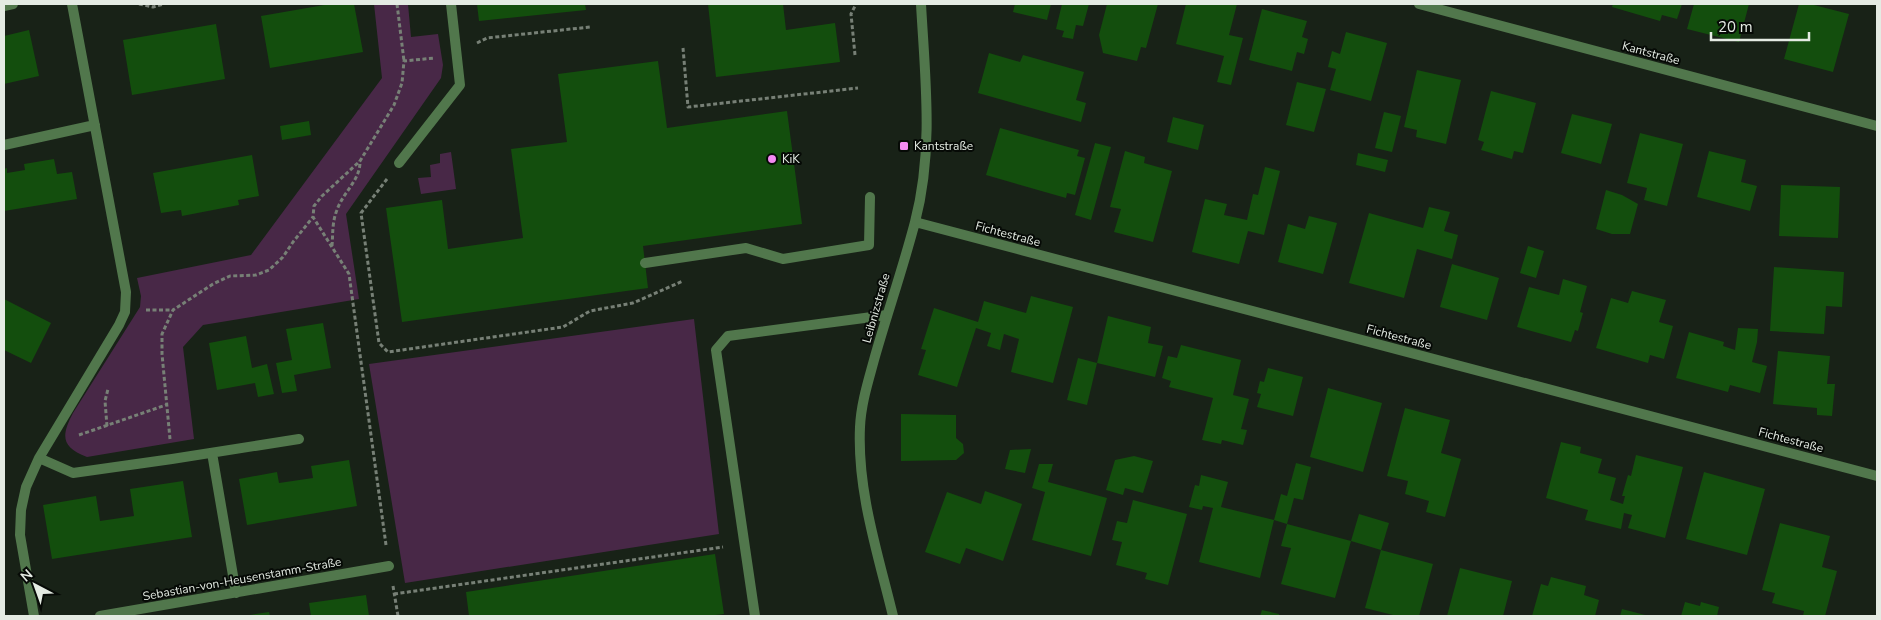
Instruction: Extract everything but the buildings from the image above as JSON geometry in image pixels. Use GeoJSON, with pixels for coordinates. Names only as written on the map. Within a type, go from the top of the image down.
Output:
{"type":"FeatureCollection","features":[{"type":"Feature","properties":{"kind":"street"},"geometry":{"type":"LineString","coordinates":[[4,6],[13,4]]}},
{"type":"Feature","properties":{"kind":"street"},"geometry":{"type":"LineString","coordinates":[[34,616],[20,535],[21,510],[26,487],[40,458],[125,312],[126,292],[72,4]]}},
{"type":"Feature","properties":{"kind":"street"},"geometry":{"type":"LineString","coordinates":[[399,163],[460,85],[451,4]]}},
{"type":"Feature","properties":{"kind":"street","name":"Leibnizstraße"},"geometry":{"type":"LineString","coordinates":[[893,616],[868,515],[863,485],[860,426],[864,397],[915,222],[923,187],[928,116],[921,4]]}},
{"type":"Feature","properties":{"kind":"street","name":"Kantstraße"},"geometry":{"type":"LineString","coordinates":[[1418,4],[1877,126]]}},
{"type":"Feature","properties":{"kind":"street"},"geometry":{"type":"LineString","coordinates":[[4,145],[95,125]]}},
{"type":"Feature","properties":{"kind":"street"},"geometry":{"type":"LineString","coordinates":[[645,263],[746,248],[783,259],[869,245],[870,197]]}},
{"type":"Feature","properties":{"kind":"street","name":"Fichtestraße"},"geometry":{"type":"LineString","coordinates":[[915,222],[1877,476]]}},
{"type":"Feature","properties":{"kind":"street"},"geometry":{"type":"LineString","coordinates":[[755,616],[716,350],[728,336],[887,315]]}},
{"type":"Feature","properties":{"kind":"street"},"geometry":{"type":"LineString","coordinates":[[40,458],[73,473],[299,439]]}},
{"type":"Feature","properties":{"kind":"street"},"geometry":{"type":"LineString","coordinates":[[212,453],[236,593]]}},
{"type":"Feature","properties":{"kind":"street","name":"Sebastian-von-Heusenstamm-Straße"},"geometry":{"type":"LineString","coordinates":[[100,616],[389,566]]}},
{"type":"Feature","properties":{"kind":"path"},"geometry":{"type":"LineString","coordinates":[[139,4],[152,6],[164,4]]}},
{"type":"Feature","properties":{"kind":"path"},"geometry":{"type":"LineString","coordinates":[[397,4],[404,60],[402,83],[394,105],[360,160],[314,206],[314,217],[350,274],[389,566],[398,616]]}},
{"type":"Feature","properties":{"kind":"path"},"geometry":{"type":"LineString","coordinates":[[855,55],[851,14],[856,4]]}},
{"type":"Feature","properties":{"kind":"path"},"geometry":{"type":"LineString","coordinates":[[404,60],[456,56],[487,38],[590,27]]}},
{"type":"Feature","properties":{"kind":"path"},"geometry":{"type":"LineString","coordinates":[[683,48],[688,107],[858,88]]}},
{"type":"Feature","properties":{"kind":"path"},"geometry":{"type":"LineString","coordinates":[[332,247],[336,210],[357,176],[360,160]]}},
{"type":"Feature","properties":{"kind":"path"},"geometry":{"type":"LineString","coordinates":[[399,163],[361,213],[379,343],[388,352],[563,327],[590,311],[633,303],[690,278]]}},
{"type":"Feature","properties":{"kind":"path"},"geometry":{"type":"LineString","coordinates":[[172,459],[166,405],[162,334],[173,310],[213,284],[230,276],[256,275],[269,270],[283,257],[314,217]]}},
{"type":"Feature","properties":{"kind":"path"},"geometry":{"type":"LineString","coordinates":[[56,430],[74,436],[166,405]]}},
{"type":"Feature","properties":{"kind":"path"},"geometry":{"type":"LineString","coordinates":[[394,594],[744,544]]}},
{"type":"Feature","properties":{"kind":"shaded area"},"geometry":{"type":"Polygon","coordinates":[[[374,4],[408,4],[411,37],[438,34],[443,65],[441,78],[346,214],[359,299],[203,325],[183,347],[194,439],[87,457],[72,449],[68,445],[65,434],[69,421],[140,307],[141,296],[137,278],[251,255],[382,78],[374,4]]]}},
{"type":"Feature","properties":{"kind":"shaded area"},"geometry":{"type":"Polygon","coordinates":[[[451,152],[456,189],[421,194],[418,178],[431,177],[430,165],[440,163],[440,154],[451,152]]]}},
{"type":"Feature","properties":{"kind":"shaded area"},"geometry":{"type":"Polygon","coordinates":[[[694,319],[719,534],[405,583],[369,364],[694,319]]]}},
{"type":"Feature","properties":{"kind":"place","name":"Kantstraße"},"geometry":{"type":"Point","coordinates":[904,146]}},
{"type":"Feature","properties":{"kind":"place","name":"KiK"},"geometry":{"type":"Point","coordinates":[772,159]}}]}
